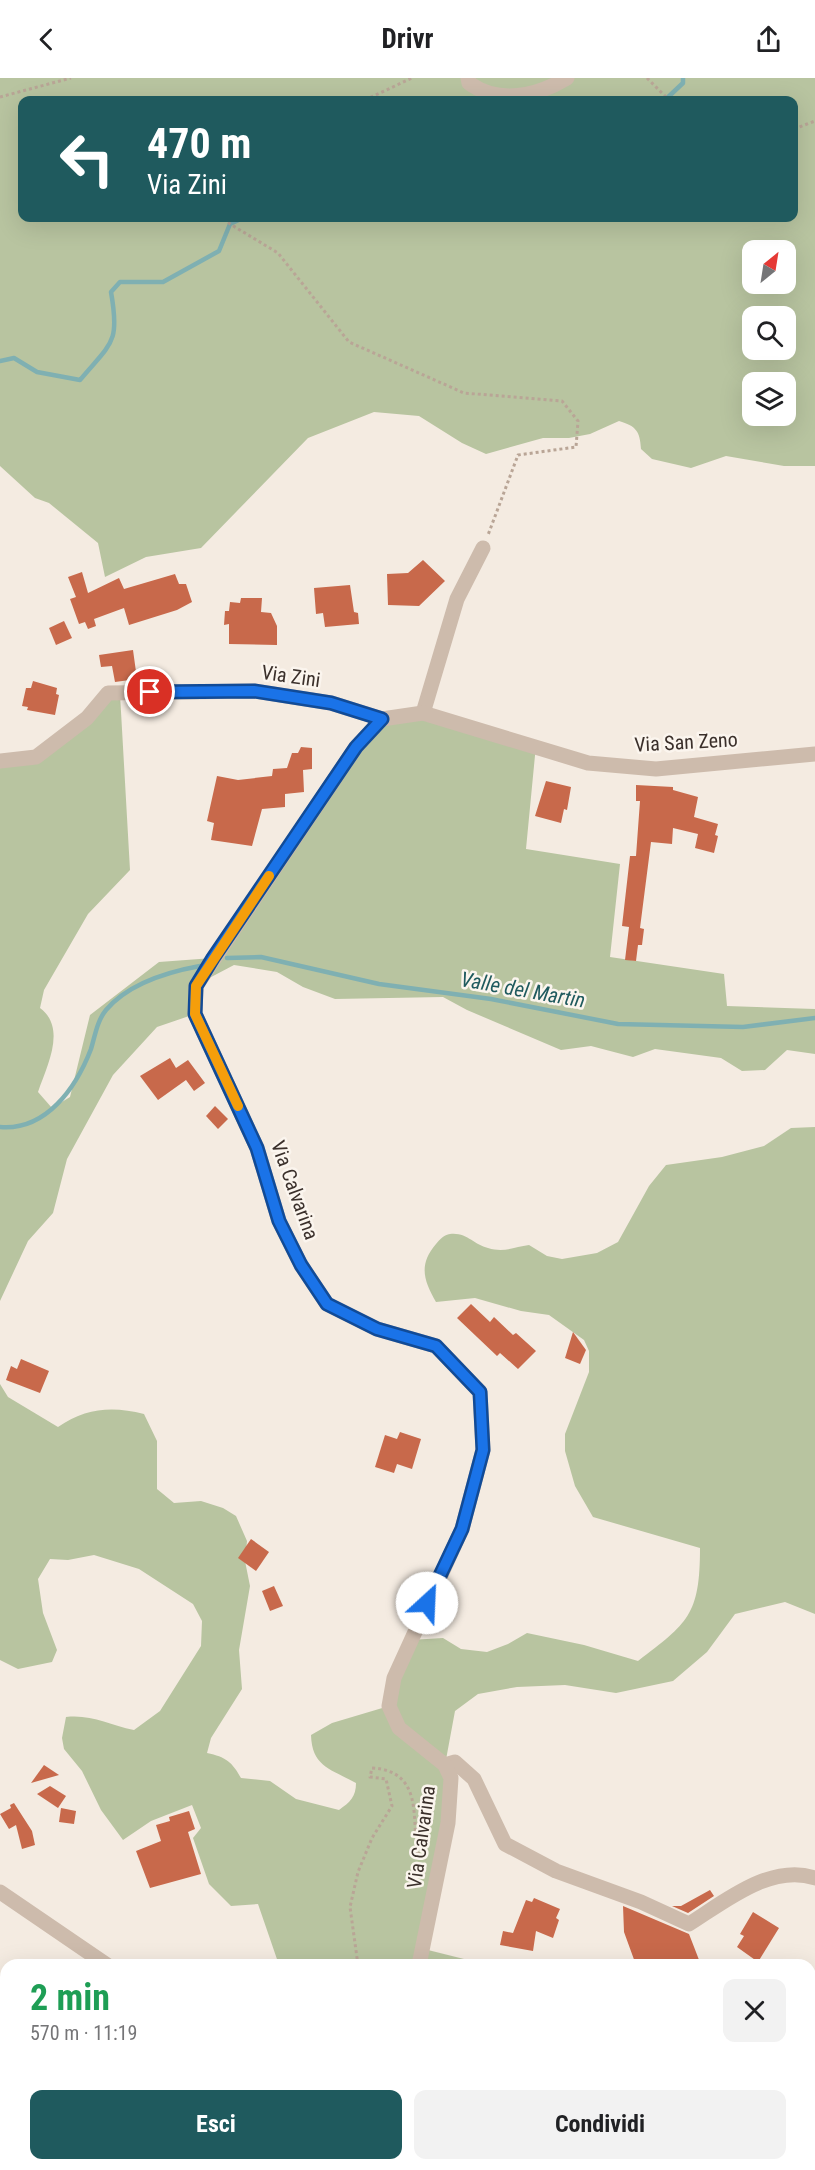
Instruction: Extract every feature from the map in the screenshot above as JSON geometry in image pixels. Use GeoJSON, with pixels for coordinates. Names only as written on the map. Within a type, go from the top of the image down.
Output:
{"type":"FeatureCollection","features":[{"type":"Feature","properties":{"kind":"street"},"geometry":{"type":"LineString","coordinates":[[468,78],[469,82],[480,90],[500,96]]}},
{"type":"Feature","properties":{"kind":"street"},"geometry":{"type":"LineString","coordinates":[[508,96],[550,88],[567,78]]}},
{"type":"Feature","properties":{"kind":"street"},"geometry":{"type":"LineString","coordinates":[[382,719],[423,713],[457,599],[483,548]]}},
{"type":"Feature","properties":{"kind":"street","name":"Via Zini"},"geometry":{"type":"LineString","coordinates":[[0,761],[36,757],[87,718],[108,693],[254,691],[331,703],[382,719]]}},
{"type":"Feature","properties":{"kind":"street","name":"Via San Zeno"},"geometry":{"type":"LineString","coordinates":[[423,713],[588,763],[656,769],[815,754]]}},
{"type":"Feature","properties":{"kind":"street","name":"Via Calvarina"},"geometry":{"type":"LineString","coordinates":[[382,719],[356,747],[213,958],[196,986],[195,1014],[257,1148],[279,1221],[301,1265],[327,1304],[377,1329],[436,1346],[480,1392],[483,1450],[462,1529],[398,1668],[389,1706],[399,1728],[445,1765],[451,1778],[451,1798],[420,1959]]}},
{"type":"Feature","properties":{"kind":"street"},"geometry":{"type":"LineString","coordinates":[[445,1765],[455,1762],[474,1779],[505,1844],[556,1871],[641,1902],[689,1924],[744,1890],[783,1875],[804,1874],[815,1878]]}},
{"type":"Feature","properties":{"kind":"street"},"geometry":{"type":"LineString","coordinates":[[0,1892],[98,1959]]}},
{"type":"Feature","properties":{"kind":"path"},"geometry":{"type":"LineString","coordinates":[[0,97],[71,78]]}},
{"type":"Feature","properties":{"kind":"path"},"geometry":{"type":"LineString","coordinates":[[374,96],[412,78]]}},
{"type":"Feature","properties":{"kind":"path"},"geometry":{"type":"LineString","coordinates":[[647,78],[665,96]]}},
{"type":"Feature","properties":{"kind":"path"},"geometry":{"type":"LineString","coordinates":[[798,127],[815,121]]}},
{"type":"Feature","properties":{"kind":"path"},"geometry":{"type":"LineString","coordinates":[[228,222],[278,253],[350,342],[464,393],[562,401],[578,421],[576,447],[518,455],[483,548]]}},
{"type":"Feature","properties":{"kind":"path"},"geometry":{"type":"LineString","coordinates":[[357,1959],[350,1907],[358,1872],[372,1838],[392,1806],[386,1779],[370,1777],[372,1768],[384,1769],[402,1780],[411,1793],[416,1810],[417,1852],[426,1860],[432,1851]]}},
{"type":"Feature","properties":{"kind":"green space"},"geometry":{"type":"Polygon","coordinates":[[[0,78],[815,78],[815,466],[784,466],[726,456],[691,468],[652,459],[641,449],[640,438],[636,430],[619,421],[590,434],[569,438],[543,438],[486,454],[462,443],[419,416],[374,412],[308,438],[201,548],[146,557],[105,577],[98,543],[49,503],[35,498],[0,466],[0,78]]]}},
{"type":"Feature","properties":{"kind":"green space"},"geometry":{"type":"Polygon","coordinates":[[[120,694],[130,870],[88,914],[44,990],[40,1008],[48,1016],[54,1037],[50,1059],[38,1092],[52,1108],[70,1097],[90,1015],[159,962],[213,958],[382,719],[423,713],[536,745],[526,849],[620,864],[610,957],[724,974],[727,1006],[815,1009],[815,1054],[787,1050],[765,1070],[742,1071],[721,1058],[655,1049],[633,1057],[591,1046],[561,1050],[467,1010],[443,997],[335,999],[303,987],[277,972],[234,965],[196,985],[195,1014],[157,1027],[113,1075],[67,1159],[53,1213],[28,1241],[0,1301],[0,764],[52,746],[96,698],[120,694]]]}},
{"type":"Feature","properties":{"kind":"green space"},"geometry":{"type":"Polygon","coordinates":[[[815,1127],[815,1614],[785,1602],[735,1614],[707,1652],[673,1681],[616,1693],[565,1685],[517,1687],[478,1694],[455,1711],[445,1765],[451,1778],[424,1949],[464,1959],[277,1959],[258,1904],[231,1906],[209,1884],[193,1838],[201,1828],[192,1805],[151,1821],[123,1840],[101,1810],[82,1771],[64,1749],[62,1738],[66,1717],[92,1718],[134,1730],[160,1711],[201,1646],[202,1621],[193,1604],[139,1569],[94,1555],[68,1560],[50,1559],[38,1579],[43,1613],[57,1650],[52,1662],[18,1669],[0,1660],[0,1384],[8,1397],[58,1427],[79,1416],[100,1410],[132,1411],[144,1414],[157,1441],[157,1489],[174,1503],[201,1501],[223,1508],[236,1516],[247,1541],[245,1561],[250,1586],[239,1650],[242,1689],[211,1738],[207,1753],[228,1761],[241,1778],[270,1781],[296,1799],[339,1810],[352,1799],[356,1783],[319,1761],[312,1746],[311,1735],[332,1723],[389,1706],[410,1640],[443,1638],[461,1649],[487,1652],[527,1633],[584,1645],[638,1661],[680,1626],[694,1603],[697,1589],[700,1548],[593,1517],[575,1486],[565,1451],[565,1434],[589,1372],[589,1351],[584,1340],[549,1315],[521,1311],[475,1298],[436,1302],[428,1287],[425,1273],[430,1252],[444,1236],[456,1234],[494,1249],[504,1250],[529,1245],[547,1256],[562,1259],[597,1253],[618,1242],[649,1186],[666,1165],[722,1157],[764,1146],[791,1128],[815,1127]]]}},
{"type":"Feature","properties":{"kind":"building"},"geometry":{"type":"Polygon","coordinates":[[[423,560],[445,581],[419,606],[388,605],[387,574],[408,573],[423,560]]]}},
{"type":"Feature","properties":{"kind":"building"},"geometry":{"type":"Polygon","coordinates":[[[82,572],[88,593],[119,578],[124,589],[175,574],[179,584],[186,584],[192,602],[177,610],[129,625],[124,608],[94,619],[96,626],[88,629],[85,622],[79,624],[70,599],[76,597],[68,577],[82,572]]]}},
{"type":"Feature","properties":{"kind":"building"},"geometry":{"type":"Polygon","coordinates":[[[350,585],[354,612],[358,613],[359,624],[325,627],[323,613],[316,614],[314,588],[350,585]]]}},
{"type":"Feature","properties":{"kind":"building"},"geometry":{"type":"Polygon","coordinates":[[[241,598],[262,598],[261,612],[271,613],[277,626],[277,645],[229,644],[229,624],[224,625],[225,611],[229,611],[230,602],[240,603],[241,598]]]}},
{"type":"Feature","properties":{"kind":"building"},"geometry":{"type":"Polygon","coordinates":[[[64,621],[72,638],[56,645],[49,628],[64,621]]]}},
{"type":"Feature","properties":{"kind":"building"},"geometry":{"type":"Polygon","coordinates":[[[133,650],[137,679],[115,682],[112,666],[101,667],[99,655],[133,650]]]}},
{"type":"Feature","properties":{"kind":"building"},"geometry":{"type":"Polygon","coordinates":[[[33,681],[57,688],[56,694],[59,695],[55,715],[27,710],[28,707],[22,706],[26,688],[31,688],[33,681]]]}},
{"type":"Feature","properties":{"kind":"building"},"geometry":{"type":"Polygon","coordinates":[[[301,747],[312,748],[312,769],[303,770],[304,792],[285,794],[285,807],[262,809],[252,846],[211,840],[214,823],[207,821],[217,776],[238,780],[272,776],[273,769],[287,768],[292,753],[298,753],[301,747]]]}},
{"type":"Feature","properties":{"kind":"building"},"geometry":{"type":"Polygon","coordinates":[[[546,781],[571,787],[567,810],[564,809],[561,823],[535,816],[546,781]]]}},
{"type":"Feature","properties":{"kind":"building"},"geometry":{"type":"Polygon","coordinates":[[[636,785],[673,787],[673,790],[698,797],[694,817],[718,824],[715,835],[718,836],[714,853],[695,848],[698,834],[673,828],[672,844],[651,842],[640,928],[644,929],[642,945],[638,945],[636,961],[625,960],[629,927],[622,926],[630,856],[636,856],[640,801],[636,801],[636,785]]]}},
{"type":"Feature","properties":{"kind":"building"},"geometry":{"type":"Polygon","coordinates":[[[170,1058],[176,1068],[188,1060],[205,1083],[194,1091],[186,1080],[158,1100],[140,1076],[170,1058]]]}},
{"type":"Feature","properties":{"kind":"building"},"geometry":{"type":"Polygon","coordinates":[[[215,1106],[228,1119],[218,1129],[206,1116],[215,1106]]]}},
{"type":"Feature","properties":{"kind":"building"},"geometry":{"type":"Polygon","coordinates":[[[471,1304],[490,1322],[494,1317],[513,1335],[516,1333],[536,1351],[518,1369],[500,1353],[497,1356],[457,1318],[471,1304]]]}},
{"type":"Feature","properties":{"kind":"building"},"geometry":{"type":"Polygon","coordinates":[[[573,1332],[586,1350],[580,1364],[565,1358],[573,1332]]]}},
{"type":"Feature","properties":{"kind":"building"},"geometry":{"type":"Polygon","coordinates":[[[21,1359],[49,1371],[40,1393],[6,1380],[11,1366],[17,1369],[21,1359]]]}},
{"type":"Feature","properties":{"kind":"building"},"geometry":{"type":"Polygon","coordinates":[[[400,1432],[421,1439],[412,1469],[397,1464],[394,1473],[375,1467],[385,1435],[397,1439],[400,1432]]]}},
{"type":"Feature","properties":{"kind":"building"},"geometry":{"type":"Polygon","coordinates":[[[251,1539],[269,1552],[256,1571],[238,1558],[251,1539]]]}},
{"type":"Feature","properties":{"kind":"building"},"geometry":{"type":"Polygon","coordinates":[[[274,1586],[283,1606],[270,1611],[262,1591],[274,1586]]]}},
{"type":"Feature","properties":{"kind":"building"},"geometry":{"type":"Polygon","coordinates":[[[44,1765],[59,1775],[31,1783],[44,1765]]]}},
{"type":"Feature","properties":{"kind":"building"},"geometry":{"type":"Polygon","coordinates":[[[50,1786],[66,1796],[58,1808],[37,1794],[50,1786]]]}},
{"type":"Feature","properties":{"kind":"building"},"geometry":{"type":"Polygon","coordinates":[[[14,1803],[32,1831],[35,1845],[22,1849],[16,1825],[9,1829],[0,1814],[11,1808],[10,1805],[14,1803]]]}},
{"type":"Feature","properties":{"kind":"building"},"geometry":{"type":"Polygon","coordinates":[[[61,1808],[76,1811],[74,1824],[59,1822],[61,1808]]]}},
{"type":"Feature","properties":{"kind":"building"},"geometry":{"type":"Polygon","coordinates":[[[189,1811],[195,1829],[188,1832],[201,1874],[150,1888],[136,1851],[161,1841],[156,1825],[170,1821],[169,1817],[189,1811]]]}},
{"type":"Feature","properties":{"kind":"building"},"geometry":{"type":"Polygon","coordinates":[[[710,1890],[714,1896],[688,1913],[672,1906],[681,1906],[710,1890]]]}},
{"type":"Feature","properties":{"kind":"building"},"geometry":{"type":"Polygon","coordinates":[[[534,1898],[560,1909],[553,1938],[536,1931],[533,1951],[500,1945],[503,1931],[513,1933],[526,1900],[532,1902],[534,1898]]]}},
{"type":"Feature","properties":{"kind":"building"},"geometry":{"type":"Polygon","coordinates":[[[623,1906],[689,1934],[699,1959],[634,1959],[624,1932],[623,1906]]]}},
{"type":"Feature","properties":{"kind":"building"},"geometry":{"type":"Polygon","coordinates":[[[753,1912],[779,1928],[760,1959],[754,1959],[737,1947],[744,1936],[740,1934],[753,1912]]]}},
{"type":"Feature","properties":{"kind":"waterway"},"geometry":{"type":"LineString","coordinates":[[669,96],[683,83],[683,78]]}},
{"type":"Feature","properties":{"kind":"waterway"},"geometry":{"type":"LineString","coordinates":[[0,361],[14,358],[37,372],[80,380],[111,341],[114,332],[111,292],[120,282],[163,282],[219,251],[230,224],[234,222]]}},
{"type":"Feature","properties":{"kind":"waterway","name":"Valle del Martin"},"geometry":{"type":"LineString","coordinates":[[227,958],[261,957],[379,984],[491,999],[618,1024],[743,1027],[815,1018]]}},
{"type":"Feature","properties":{"kind":"waterway","name":"Valle del Martin"},"geometry":{"type":"LineString","coordinates":[[0,1127],[32,1122],[45,1114],[68,1092],[85,1064],[100,1019],[115,1001],[125,993],[149,981],[200,966]]}},
{"type":"Feature","properties":{"kind":"slow traffic"},"geometry":{"type":"LineString","coordinates":[[238,1106],[195,1014],[196,986],[269,876]]}},
{"type":"Feature","properties":{"kind":"route"},"geometry":{"type":"LineString","coordinates":[[150,692],[254,691],[331,703],[382,719],[356,747],[213,958],[196,986],[195,1014],[257,1148],[279,1221],[301,1265],[327,1304],[377,1329],[436,1346],[480,1392],[483,1450],[462,1529],[427,1603]]}}]}
